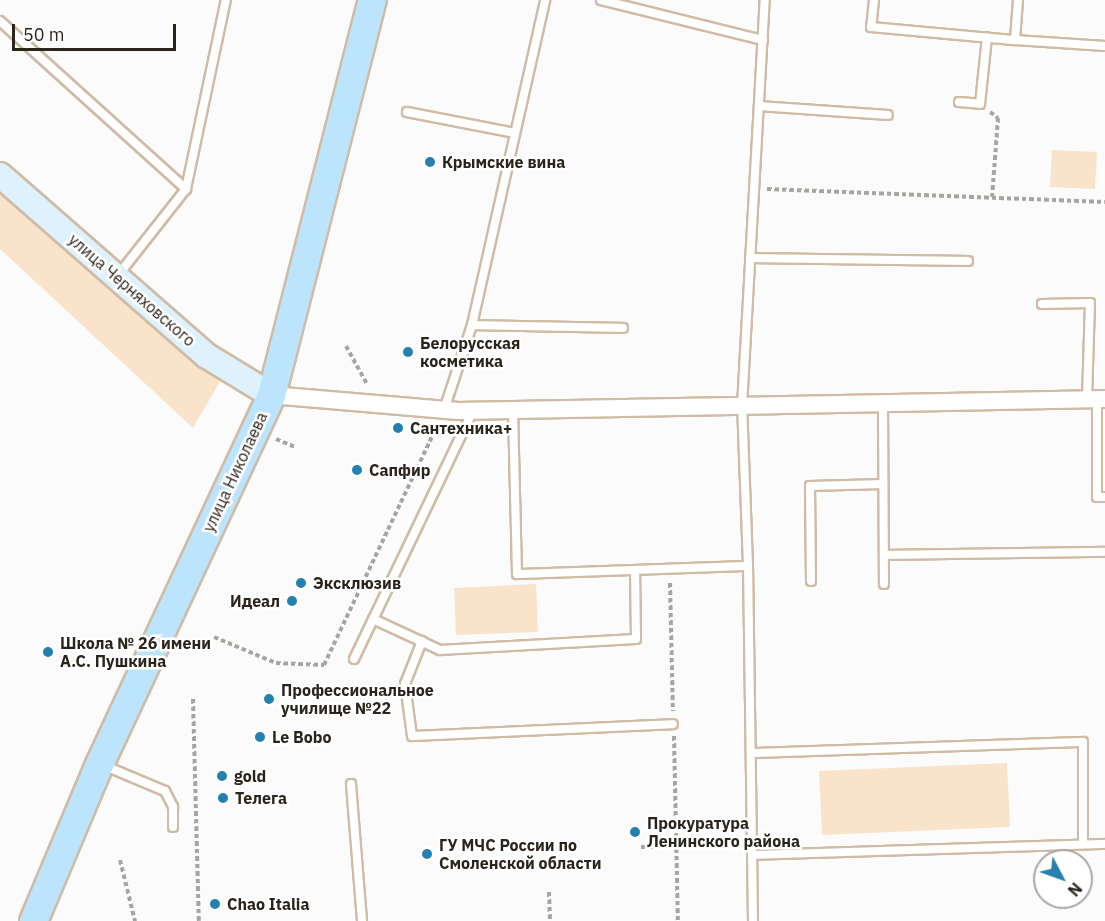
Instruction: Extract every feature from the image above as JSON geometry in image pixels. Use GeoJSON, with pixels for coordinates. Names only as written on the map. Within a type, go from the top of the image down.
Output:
{"type":"FeatureCollection","features":[{"type":"Feature","properties":{"kind":"main road","name":"улица Николаева"},"geometry":{"type":"LineString","coordinates":[[33,921],[99,764],[271,395],[370,0]]}},
{"type":"Feature","properties":{"kind":"street","name":"улица Черняховского"},"geometry":{"type":"LineString","coordinates":[[0,175],[207,356],[271,395]]}},
{"type":"Feature","properties":{"kind":"street"},"geometry":{"type":"LineString","coordinates":[[271,395],[473,411],[1096,399]]}},
{"type":"Feature","properties":{"kind":"lane"},"geometry":{"type":"LineString","coordinates":[[117,277],[186,189],[226,0]]}},
{"type":"Feature","properties":{"kind":"lane"},"geometry":{"type":"LineString","coordinates":[[444,410],[472,325],[545,0]]}},
{"type":"Feature","properties":{"kind":"lane"},"geometry":{"type":"LineString","coordinates":[[601,0],[763,40]]}},
{"type":"Feature","properties":{"kind":"lane"},"geometry":{"type":"LineString","coordinates":[[753,921],[748,566],[742,406],[765,0]]}},
{"type":"Feature","properties":{"kind":"lane"},"geometry":{"type":"LineString","coordinates":[[874,0],[872,27],[1105,46]]}},
{"type":"Feature","properties":{"kind":"lane"},"geometry":{"type":"LineString","coordinates":[[1015,40],[1018,0]]}},
{"type":"Feature","properties":{"kind":"lane"},"geometry":{"type":"LineString","coordinates":[[0,21],[186,189]]}},
{"type":"Feature","properties":{"kind":"lane"},"geometry":{"type":"LineString","coordinates":[[959,102],[980,104],[987,37]]}},
{"type":"Feature","properties":{"kind":"lane"},"geometry":{"type":"LineString","coordinates":[[759,106],[888,115]]}},
{"type":"Feature","properties":{"kind":"lane"},"geometry":{"type":"LineString","coordinates":[[407,112],[515,133]]}},
{"type":"Feature","properties":{"kind":"lane"},"geometry":{"type":"LineString","coordinates":[[750,258],[968,261]]}},
{"type":"Feature","properties":{"kind":"lane"},"geometry":{"type":"LineString","coordinates":[[1042,304],[1090,303],[1096,399],[1096,497],[1105,497]]}},
{"type":"Feature","properties":{"kind":"lane"},"geometry":{"type":"LineString","coordinates":[[472,325],[622,328]]}},
{"type":"Feature","properties":{"kind":"lane"},"geometry":{"type":"LineString","coordinates":[[883,403],[884,584]]}},
{"type":"Feature","properties":{"kind":"lane"},"geometry":{"type":"LineString","coordinates":[[513,410],[517,574],[669,571],[748,566]]}},
{"type":"Feature","properties":{"kind":"lane"},"geometry":{"type":"LineString","coordinates":[[354,659],[473,411]]}},
{"type":"Feature","properties":{"kind":"lane"},"geometry":{"type":"LineString","coordinates":[[811,581],[810,486],[883,484]]}},
{"type":"Feature","properties":{"kind":"lane"},"geometry":{"type":"LineString","coordinates":[[884,555],[1105,552]]}},
{"type":"Feature","properties":{"kind":"lane"},"geometry":{"type":"LineString","coordinates":[[374,619],[440,650],[636,639],[635,572]]}},
{"type":"Feature","properties":{"kind":"lane"},"geometry":{"type":"LineString","coordinates":[[422,641],[405,684],[412,736],[673,724]]}},
{"type":"Feature","properties":{"kind":"lane"},"geometry":{"type":"LineString","coordinates":[[751,753],[1083,742],[1083,844]]}},
{"type":"Feature","properties":{"kind":"lane"},"geometry":{"type":"LineString","coordinates":[[99,764],[165,791],[173,807],[173,827]]}},
{"type":"Feature","properties":{"kind":"lane"},"geometry":{"type":"LineString","coordinates":[[351,784],[362,921]]}},
{"type":"Feature","properties":{"kind":"lane"},"geometry":{"type":"LineString","coordinates":[[752,855],[1105,844]]}},
{"type":"Feature","properties":{"kind":"path"},"geometry":{"type":"LineString","coordinates":[[980,104],[998,118],[992,197]]}},
{"type":"Feature","properties":{"kind":"path"},"geometry":{"type":"LineString","coordinates":[[754,188],[1105,202]]}},
{"type":"Feature","properties":{"kind":"path"},"geometry":{"type":"LineString","coordinates":[[346,346],[378,404]]}},
{"type":"Feature","properties":{"kind":"path"},"geometry":{"type":"LineString","coordinates":[[214,637],[276,663],[324,665],[444,410]]}},
{"type":"Feature","properties":{"kind":"path"},"geometry":{"type":"LineString","coordinates":[[669,571],[678,921]]}},
{"type":"Feature","properties":{"kind":"path"},"geometry":{"type":"LineString","coordinates":[[193,699],[199,921]]}},
{"type":"Feature","properties":{"kind":"path"},"geometry":{"type":"LineString","coordinates":[[641,847],[676,847]]}},
{"type":"Feature","properties":{"kind":"path"},"geometry":{"type":"LineString","coordinates":[[120,860],[135,921]]}},
{"type":"Feature","properties":{"kind":"path"},"geometry":{"type":"LineString","coordinates":[[549,892],[550,921]]}},
{"type":"Feature","properties":{"kind":"shaded area"},"geometry":{"type":"Polygon","coordinates":[[[1052,150],[1097,152],[1095,189],[1050,187],[1052,150]]]}},
{"type":"Feature","properties":{"kind":"shaded area"},"geometry":{"type":"Polygon","coordinates":[[[0,192],[222,378],[193,428],[0,249],[0,192]]]}},
{"type":"Feature","properties":{"kind":"shaded area"},"geometry":{"type":"Polygon","coordinates":[[[536,584],[538,632],[456,635],[454,588],[536,584]]]}},
{"type":"Feature","properties":{"kind":"shaded area"},"geometry":{"type":"Polygon","coordinates":[[[1007,763],[1010,827],[822,835],[819,771],[1007,763]]]}},
{"type":"Feature","properties":{"kind":"place","name":"Крымские вина"},"geometry":{"type":"Point","coordinates":[430,162]}},
{"type":"Feature","properties":{"kind":"place","name":"Белорусская косметика"},"geometry":{"type":"Point","coordinates":[408,352]}},
{"type":"Feature","properties":{"kind":"place","name":"Сантехника+"},"geometry":{"type":"Point","coordinates":[398,428]}},
{"type":"Feature","properties":{"kind":"place","name":"Сапфир"},"geometry":{"type":"Point","coordinates":[357,470]}},
{"type":"Feature","properties":{"kind":"place","name":"Эксклюзив"},"geometry":{"type":"Point","coordinates":[301,583]}},
{"type":"Feature","properties":{"kind":"place","name":"Идеал"},"geometry":{"type":"Point","coordinates":[292,601]}},
{"type":"Feature","properties":{"kind":"place","name":"Школа № 26 имени А.С. Пушкина"},"geometry":{"type":"Point","coordinates":[48,652]}},
{"type":"Feature","properties":{"kind":"place","name":"Профессиональное училище №22"},"geometry":{"type":"Point","coordinates":[269,699]}},
{"type":"Feature","properties":{"kind":"place","name":"Le Bobo"},"geometry":{"type":"Point","coordinates":[260,737]}},
{"type":"Feature","properties":{"kind":"place","name":"gold"},"geometry":{"type":"Point","coordinates":[222,776]}},
{"type":"Feature","properties":{"kind":"place","name":"Телега"},"geometry":{"type":"Point","coordinates":[223,798]}},
{"type":"Feature","properties":{"kind":"place","name":"Прокуратура Ленинского района"},"geometry":{"type":"Point","coordinates":[635,832]}},
{"type":"Feature","properties":{"kind":"place","name":"ГУ МЧС России по Смоленской области"},"geometry":{"type":"Point","coordinates":[427,854]}},
{"type":"Feature","properties":{"kind":"place","name":"Chao Italia"},"geometry":{"type":"Point","coordinates":[215,904]}}]}
